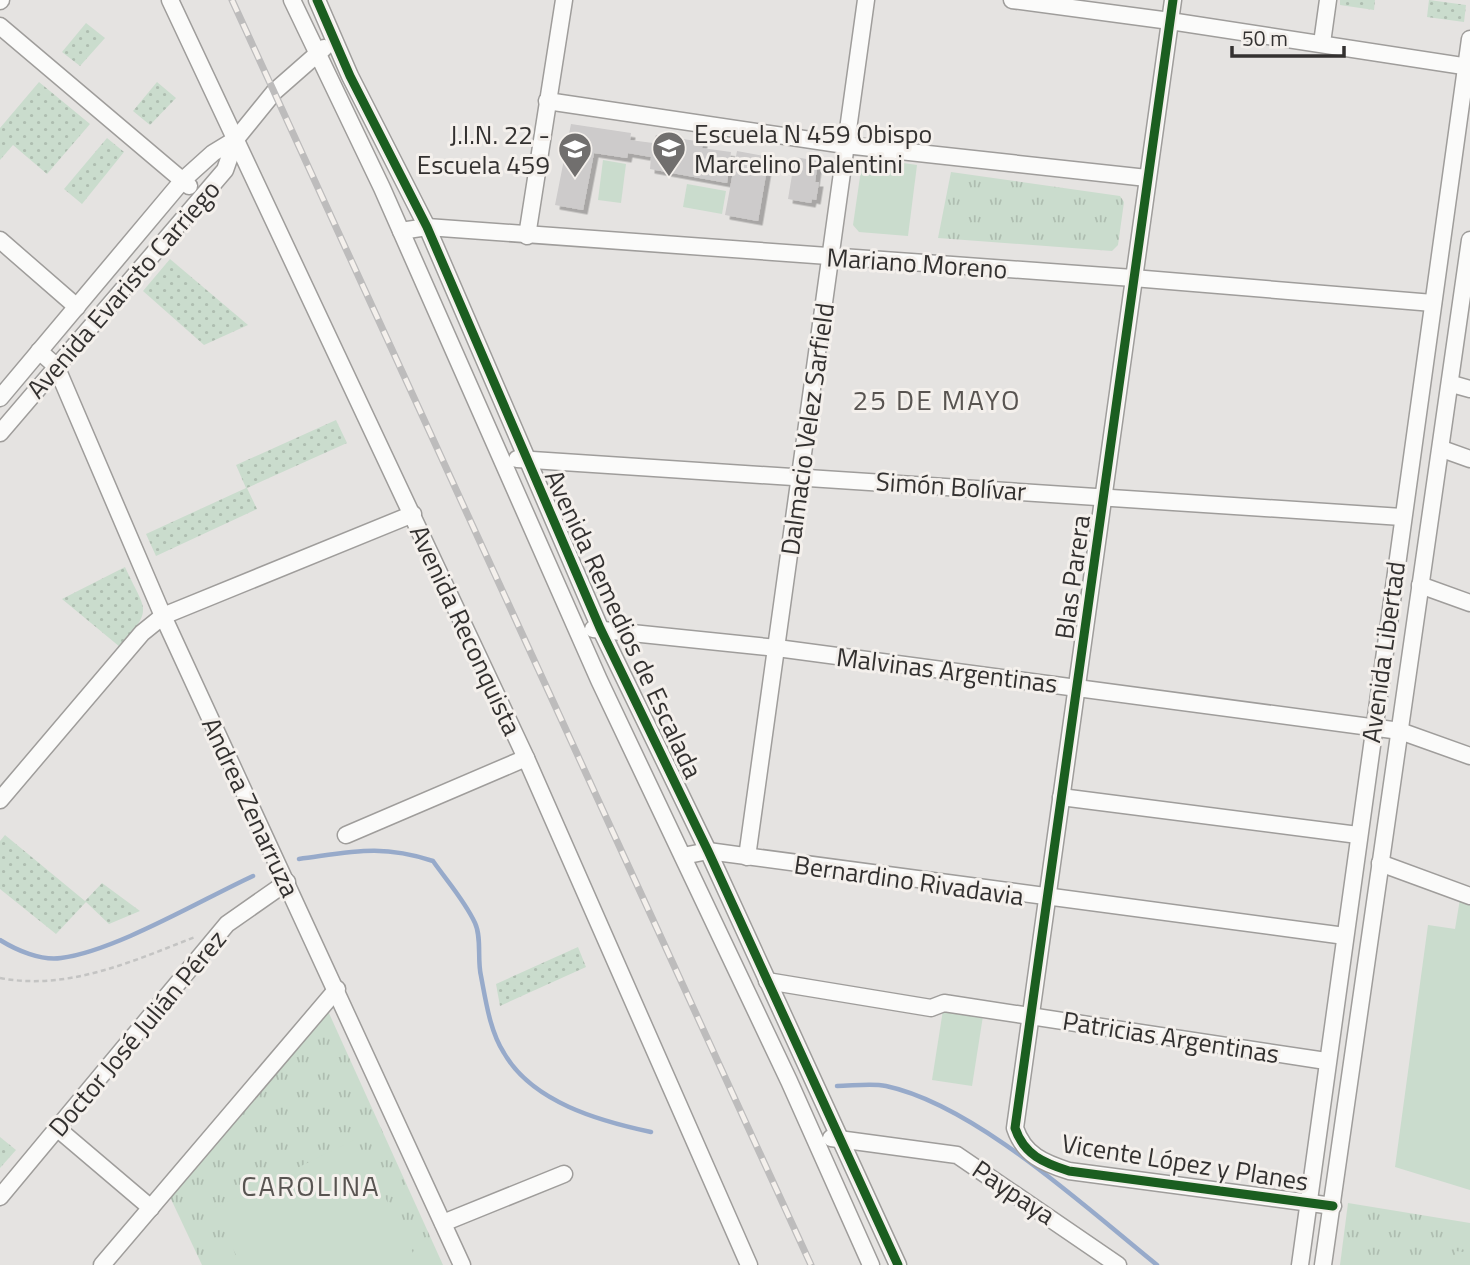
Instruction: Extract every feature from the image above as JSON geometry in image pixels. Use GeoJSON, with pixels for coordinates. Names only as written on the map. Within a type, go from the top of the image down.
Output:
{"type":"FeatureCollection","features":[{"type":"Feature","properties":{"kind":"street","name":"Avenida Reconquista"},"geometry":{"type":"LineString","coordinates":[[170,0],[526,758],[749,1265]]}},
{"type":"Feature","properties":{"kind":"street","name":"Avenida Remedios de Escalada"},"geometry":{"type":"LineString","coordinates":[[292,0],[401,231],[577,631],[789,1081],[871,1265]]}},
{"type":"Feature","properties":{"kind":"street","name":"Avenida Remedios de Escalada"},"geometry":{"type":"LineString","coordinates":[[317,0],[426,227],[600,628],[708,850],[898,1265]]}},
{"type":"Feature","properties":{"kind":"street"},"geometry":{"type":"LineString","coordinates":[[527,236],[564,0]]}},
{"type":"Feature","properties":{"kind":"street","name":"Dalmacio Velez Sarfield"},"geometry":{"type":"LineString","coordinates":[[747,857],[866,0]]}},
{"type":"Feature","properties":{"kind":"street"},"geometry":{"type":"LineString","coordinates":[[1018,0],[1322,43],[1469,67]]}},
{"type":"Feature","properties":{"kind":"street","name":"Blas Parera"},"geometry":{"type":"LineString","coordinates":[[1032,1155],[1020,1143],[1015,1129],[1033,1016],[1061,797],[1173,0]]}},
{"type":"Feature","properties":{"kind":"street"},"geometry":{"type":"LineString","coordinates":[[1322,43],[1328,0]]}},
{"type":"Feature","properties":{"kind":"street"},"geometry":{"type":"LineString","coordinates":[[0,26],[202,196]]}},
{"type":"Feature","properties":{"kind":"street","name":"Avenida Libertad"},"geometry":{"type":"LineString","coordinates":[[1300,1265],[1402,517],[1469,67],[1470,39]]}},
{"type":"Feature","properties":{"kind":"street","name":"Avenida Evaristo Carriego"},"geometry":{"type":"LineString","coordinates":[[0,433],[225,170],[236,139],[275,91],[316,53],[335,41]]}},
{"type":"Feature","properties":{"kind":"street"},"geometry":{"type":"LineString","coordinates":[[547,101],[845,145],[1147,178]]}},
{"type":"Feature","properties":{"kind":"street","name":"Avenida Evaristo Carriego"},"geometry":{"type":"LineString","coordinates":[[0,398],[183,180],[213,153],[236,139]]}},
{"type":"Feature","properties":{"kind":"street","name":"Mariano Moreno"},"geometry":{"type":"LineString","coordinates":[[401,231],[426,227],[1133,278],[1433,303]]}},
{"type":"Feature","properties":{"kind":"street"},"geometry":{"type":"LineString","coordinates":[[0,240],[77,307]]}},
{"type":"Feature","properties":{"kind":"street","name":"Avenida Libertad"},"geometry":{"type":"LineString","coordinates":[[1323,1265],[1420,585],[1467,281],[1470,240]]}},
{"type":"Feature","properties":{"kind":"street","name":"Andrea Zenarruza"},"geometry":{"type":"LineString","coordinates":[[39,351],[56,366],[163,616],[462,1265]]}},
{"type":"Feature","properties":{"kind":"street"},"geometry":{"type":"LineString","coordinates":[[1452,384],[1470,388]]}},
{"type":"Feature","properties":{"kind":"street"},"geometry":{"type":"LineString","coordinates":[[1442,449],[1470,459]]}},
{"type":"Feature","properties":{"kind":"street","name":"Simón Bolívar"},"geometry":{"type":"LineString","coordinates":[[501,461],[524,458],[799,475],[1402,517]]}},
{"type":"Feature","properties":{"kind":"street"},"geometry":{"type":"LineString","coordinates":[[0,800],[142,633],[163,616],[412,514]]}},
{"type":"Feature","properties":{"kind":"street"},"geometry":{"type":"LineString","coordinates":[[1420,585],[1470,603]]}},
{"type":"Feature","properties":{"kind":"street","name":"Malvinas Argentinas"},"geometry":{"type":"LineString","coordinates":[[577,631],[600,628],[777,648],[1373,727],[1400,731],[1470,756]]}},
{"type":"Feature","properties":{"kind":"street"},"geometry":{"type":"LineString","coordinates":[[346,835],[526,758]]}},
{"type":"Feature","properties":{"kind":"street"},"geometry":{"type":"LineString","coordinates":[[1061,797],[1358,835]]}},
{"type":"Feature","properties":{"kind":"street","name":"Bernardino Rivadavia"},"geometry":{"type":"LineString","coordinates":[[683,856],[708,850],[1047,899],[1345,936]]}},
{"type":"Feature","properties":{"kind":"street"},"geometry":{"type":"LineString","coordinates":[[1380,863],[1470,896]]}},
{"type":"Feature","properties":{"kind":"street","name":"Doctor José Julián Pérez"},"geometry":{"type":"LineString","coordinates":[[0,1197],[228,924],[287,882]]}},
{"type":"Feature","properties":{"kind":"street","name":"Patricias Argentinas"},"geometry":{"type":"LineString","coordinates":[[767,981],[931,1008],[944,1003],[1326,1061]]}},
{"type":"Feature","properties":{"kind":"street"},"geometry":{"type":"LineString","coordinates":[[102,1265],[337,989]]}},
{"type":"Feature","properties":{"kind":"street"},"geometry":{"type":"LineString","coordinates":[[58,1129],[151,1208]]}},
{"type":"Feature","properties":{"kind":"street","name":"Paypaya"},"geometry":{"type":"LineString","coordinates":[[814,1137],[836,1130],[957,1155],[1099,1258],[1118,1265]]}},
{"type":"Feature","properties":{"kind":"street","name":"Vicente López y Planes"},"geometry":{"type":"LineString","coordinates":[[1032,1155],[1069,1171],[1333,1206]]}},
{"type":"Feature","properties":{"kind":"street"},"geometry":{"type":"LineString","coordinates":[[443,1223],[564,1174]]}},
{"type":"Feature","properties":{"kind":"path"},"geometry":{"type":"LineString","coordinates":[[0,978],[60,981],[132,961],[204,933]]}},
{"type":"Feature","properties":{"kind":"green space"},"geometry":{"type":"Polygon","coordinates":[[[1340,0],[1375,0],[1374,10],[1340,5],[1340,0]]]}},
{"type":"Feature","properties":{"kind":"green space"},"geometry":{"type":"Polygon","coordinates":[[[1429,0],[1466,5],[1464,22],[1427,17],[1429,0]]]}},
{"type":"Feature","properties":{"kind":"green space"},"geometry":{"type":"Polygon","coordinates":[[[86,23],[105,38],[80,66],[62,52],[86,23]]]}},
{"type":"Feature","properties":{"kind":"green space"},"geometry":{"type":"Polygon","coordinates":[[[39,82],[90,124],[47,174],[13,145],[0,160],[0,128],[39,82]]]}},
{"type":"Feature","properties":{"kind":"green space"},"geometry":{"type":"Polygon","coordinates":[[[157,82],[176,98],[150,125],[133,111],[157,82]]]}},
{"type":"Feature","properties":{"kind":"green space"},"geometry":{"type":"Polygon","coordinates":[[[107,138],[124,152],[82,204],[64,189],[107,138]]]}},
{"type":"Feature","properties":{"kind":"green space"},"geometry":{"type":"Polygon","coordinates":[[[869,158],[917,165],[908,236],[859,232],[853,225],[862,163],[869,158]]]}},
{"type":"Feature","properties":{"kind":"green space"},"geometry":{"type":"Polygon","coordinates":[[[603,160],[626,164],[621,203],[598,200],[603,160]]]}},
{"type":"Feature","properties":{"kind":"green space"},"geometry":{"type":"Polygon","coordinates":[[[951,172],[1120,196],[1124,202],[1118,245],[1112,251],[938,238],[951,172]]]}},
{"type":"Feature","properties":{"kind":"green space"},"geometry":{"type":"Polygon","coordinates":[[[687,184],[726,191],[722,214],[683,207],[687,184]]]}},
{"type":"Feature","properties":{"kind":"green space"},"geometry":{"type":"Polygon","coordinates":[[[170,259],[248,325],[204,345],[143,291],[170,259]]]}},
{"type":"Feature","properties":{"kind":"green space"},"geometry":{"type":"Polygon","coordinates":[[[336,420],[347,443],[247,488],[257,509],[156,556],[146,534],[246,488],[236,465],[336,420]]]}},
{"type":"Feature","properties":{"kind":"green space"},"geometry":{"type":"Polygon","coordinates":[[[125,567],[143,609],[138,624],[120,647],[62,599],[125,567]]]}},
{"type":"Feature","properties":{"kind":"green space"},"geometry":{"type":"Polygon","coordinates":[[[5,835],[85,901],[102,883],[140,911],[109,924],[86,902],[56,934],[0,889],[0,841],[5,835]]]}},
{"type":"Feature","properties":{"kind":"green space"},"geometry":{"type":"Polygon","coordinates":[[[1460,899],[1470,903],[1470,1190],[1395,1167],[1428,925],[1455,929],[1460,899]]]}},
{"type":"Feature","properties":{"kind":"green space"},"geometry":{"type":"Polygon","coordinates":[[[578,947],[586,967],[500,1006],[496,984],[578,947]]]}},
{"type":"Feature","properties":{"kind":"green space"},"geometry":{"type":"Polygon","coordinates":[[[943,1010],[983,1016],[972,1086],[932,1080],[943,1010]]]}},
{"type":"Feature","properties":{"kind":"green space"},"geometry":{"type":"Polygon","coordinates":[[[328,1011],[443,1265],[202,1265],[170,1197],[328,1011]]]}},
{"type":"Feature","properties":{"kind":"green space"},"geometry":{"type":"Polygon","coordinates":[[[0,1137],[16,1150],[0,1168],[0,1137]]]}},
{"type":"Feature","properties":{"kind":"green space"},"geometry":{"type":"Polygon","coordinates":[[[356,1139],[419,1265],[241,1265],[213,1209],[356,1139]]]}},
{"type":"Feature","properties":{"kind":"green space"},"geometry":{"type":"Polygon","coordinates":[[[1348,1203],[1470,1223],[1470,1265],[1340,1265],[1348,1203]]]}},
{"type":"Feature","properties":{"kind":"green space"},"geometry":{"type":"Polygon","coordinates":[[[1456,1251],[1470,1253],[1470,1265],[1454,1265],[1456,1251]]]}},
{"type":"Feature","properties":{"kind":"building"},"geometry":{"type":"Polygon","coordinates":[[[571,124],[631,133],[630,140],[653,143],[656,135],[703,142],[702,148],[731,152],[727,183],[650,169],[651,157],[628,153],[627,158],[594,153],[583,210],[555,205],[571,124]]]}},
{"type":"Feature","properties":{"kind":"building"},"geometry":{"type":"Polygon","coordinates":[[[737,151],[769,157],[758,221],[725,215],[737,151]]]}},
{"type":"Feature","properties":{"kind":"building"},"geometry":{"type":"Polygon","coordinates":[[[795,157],[818,161],[816,200],[812,199],[811,203],[788,199],[795,157]]]}},
{"type":"Feature","properties":{"kind":"waterway"},"geometry":{"type":"LineString","coordinates":[[299,859],[381,851],[433,861],[475,923],[489,1016],[499,1044],[516,1070],[549,1097],[568,1107],[610,1122],[651,1132]]}},
{"type":"Feature","properties":{"kind":"waterway"},"geometry":{"type":"LineString","coordinates":[[0,940],[21,951],[45,958],[83,953],[132,935],[253,876]]}},
{"type":"Feature","properties":{"kind":"waterway"},"geometry":{"type":"LineString","coordinates":[[837,1086],[886,1086],[920,1097],[956,1114],[1028,1161],[1157,1265]]}},
{"type":"Feature","properties":{"kind":"railway"},"geometry":{"type":"LineString","coordinates":[[232,0],[811,1265]]}},
{"type":"Feature","properties":{"kind":"cycle path"},"geometry":{"type":"LineString","coordinates":[[317,0],[350,76],[427,227],[600,628],[708,851],[898,1265]]}},
{"type":"Feature","properties":{"kind":"cycle path"},"geometry":{"type":"LineString","coordinates":[[1173,0],[1015,1128],[1024,1145],[1036,1157],[1069,1171],[1333,1206]]}},
{"type":"Feature","properties":{"kind":"place","name":"Escuela N 459 Obispo Marcelino Palentini"},"geometry":{"type":"Point","coordinates":[669,178]}},
{"type":"Feature","properties":{"kind":"place","name":"J.I.N. 22 - Escuela 459"},"geometry":{"type":"Point","coordinates":[575,179]}},
{"type":"Feature","properties":{"kind":"district","name":"25 DE MAYO"},"geometry":{"type":"Point","coordinates":[937,399]}},
{"type":"Feature","properties":{"kind":"district","name":"CAROLINA"},"geometry":{"type":"Point","coordinates":[311,1185]}}]}
